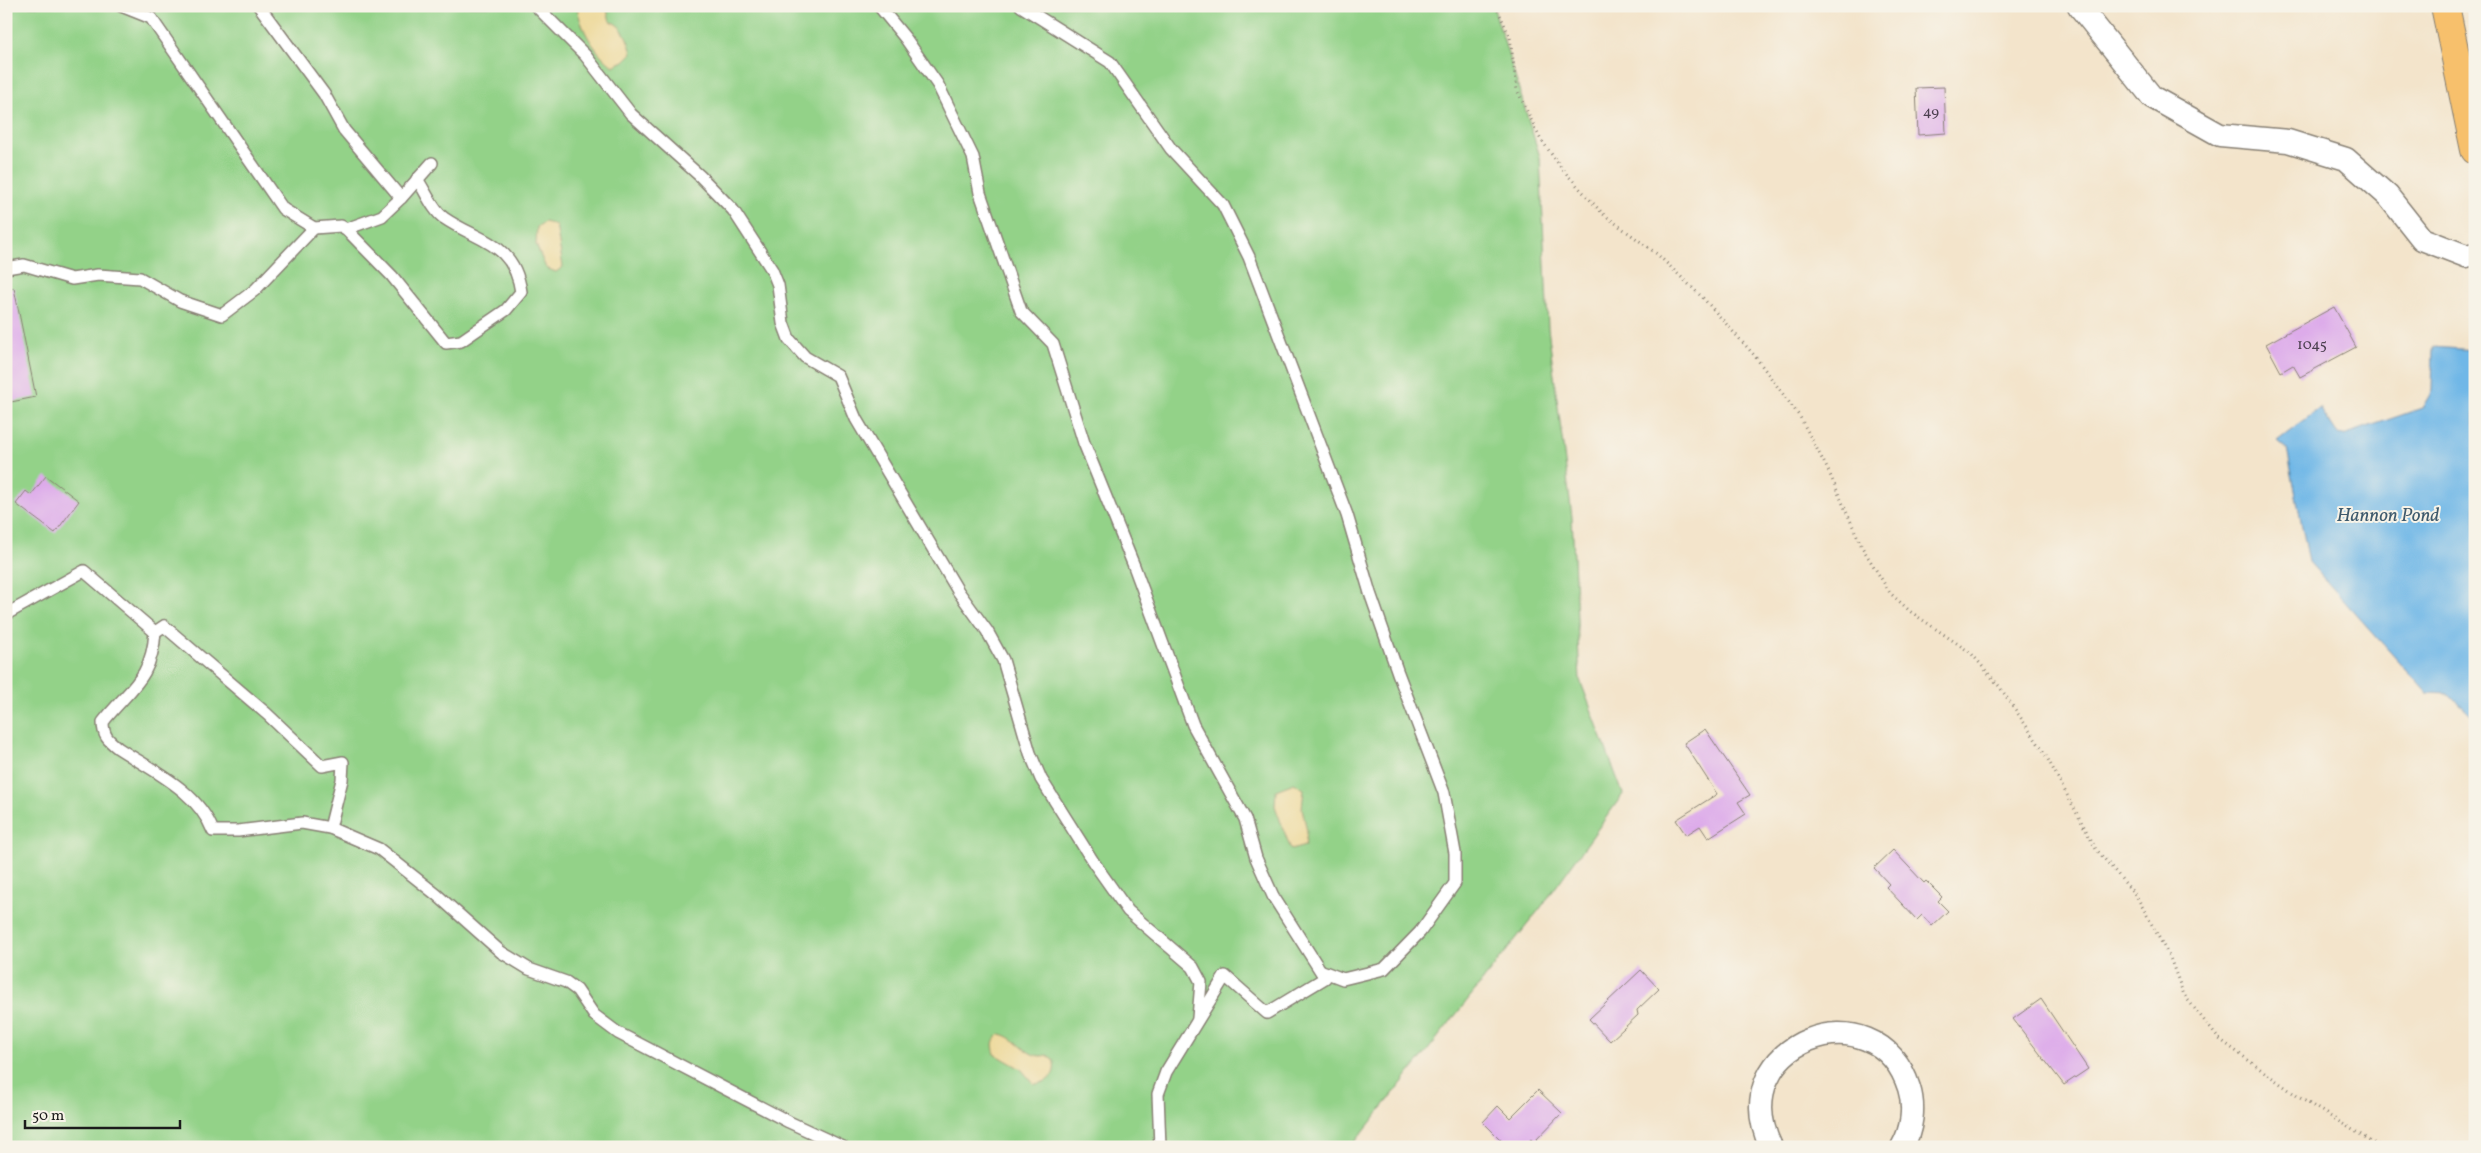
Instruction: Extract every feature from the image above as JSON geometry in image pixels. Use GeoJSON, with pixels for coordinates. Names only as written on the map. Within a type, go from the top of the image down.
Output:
{"type":"FeatureCollection","features":[{"type":"Feature","properties":{"kind":"main road"},"geometry":{"type":"LineString","coordinates":[[2445,6],[2475,150]]}},
{"type":"Feature","properties":{"kind":"street"},"geometry":{"type":"LineString","coordinates":[[2079,6],[2152,97],[2220,136],[2288,141],[2346,159],[2388,196],[2422,239],[2466,256],[2475,254]]}},
{"type":"Feature","properties":{"kind":"street"},"geometry":{"type":"LineString","coordinates":[[1770,1147],[1764,1133],[1760,1115],[1761,1096],[1767,1078],[1775,1064],[1798,1043],[1821,1035],[1845,1034],[1869,1040],[1889,1054],[1904,1074],[1912,1097],[1911,1121],[1902,1147]]}},
{"type":"Feature","properties":{"kind":"lane"},"geometry":{"type":"LineString","coordinates":[[121,6],[151,18],[283,209],[314,228],[341,226],[346,229],[392,276],[446,342],[461,341],[506,310],[521,292],[519,277],[513,263],[500,250],[485,239],[442,217],[417,179]]}},
{"type":"Feature","properties":{"kind":"lane"},"geometry":{"type":"LineString","coordinates":[[259,6],[324,94],[344,130],[401,198]]}},
{"type":"Feature","properties":{"kind":"lane"},"geometry":{"type":"LineString","coordinates":[[536,6],[585,55],[631,114],[700,176],[733,210],[772,270],[778,286],[783,323],[789,340],[805,357],[838,376],[860,427],[958,591],[987,631],[1003,660],[1030,753],[1041,779],[1094,863],[1128,911],[1194,967],[1201,982],[1198,1019]]}},
{"type":"Feature","properties":{"kind":"lane"},"geometry":{"type":"LineString","coordinates":[[879,6],[906,39],[938,85],[973,157],[980,193],[1021,311],[1053,344],[1084,444],[1134,566],[1193,725],[1245,819],[1256,858],[1273,896],[1325,978],[1267,1012],[1225,976],[1166,1072],[1158,1094],[1160,1147]]}},
{"type":"Feature","properties":{"kind":"lane"},"geometry":{"type":"LineString","coordinates":[[1021,6],[1110,62],[1171,149],[1222,205],[1250,257],[1347,515],[1376,611],[1444,793],[1455,853],[1454,883],[1420,932],[1384,969],[1343,979],[1322,971]]}},
{"type":"Feature","properties":{"kind":"lane"},"geometry":{"type":"LineString","coordinates":[[346,229],[382,216],[432,163]]}},
{"type":"Feature","properties":{"kind":"lane"},"geometry":{"type":"LineString","coordinates":[[6,268],[24,265],[72,280],[98,275],[140,278],[180,301],[222,315],[255,290],[314,228]]}},
{"type":"Feature","properties":{"kind":"lane"},"geometry":{"type":"LineString","coordinates":[[10,612],[84,570],[155,632]]}},
{"type":"Feature","properties":{"kind":"lane"},"geometry":{"type":"LineString","coordinates":[[330,828],[342,780],[343,762],[322,766],[267,714],[164,626],[155,632],[152,659],[145,673],[103,722],[103,732],[107,740],[192,796],[207,814],[213,831],[238,831],[302,823],[330,828],[379,849],[437,895],[501,952],[530,969],[566,982],[577,990],[594,1015],[618,1033],[789,1122],[843,1147]]}},
{"type":"Feature","properties":{"kind":"path"},"geometry":{"type":"LineString","coordinates":[[1496,6],[1510,37],[1518,90],[1540,138],[1562,169],[1604,214],[1657,254],[1703,298],[1754,355],[1800,417],[1828,470],[1862,546],[1890,593],[1911,612],[1971,653],[1999,686],[2044,752],[2096,849],[2137,897],[2170,958],[2184,995],[2218,1038],[2300,1098],[2381,1147]]}},
{"type":"Feature","properties":{"kind":"green space"},"geometry":{"type":"Polygon","coordinates":[[[6,6],[1493,6],[1540,157],[1548,328],[1572,517],[1580,680],[1623,794],[1542,906],[1351,1147],[6,1147],[6,6]]]}},
{"type":"Feature","properties":{"kind":"sand"},"geometry":{"type":"Polygon","coordinates":[[[577,6],[606,6],[610,21],[622,30],[632,53],[624,61],[613,66],[594,47],[581,23],[577,6]]]}},
{"type":"Feature","properties":{"kind":"sand"},"geometry":{"type":"Polygon","coordinates":[[[544,222],[556,225],[563,267],[556,272],[546,268],[536,245],[537,227],[544,222]]]}},
{"type":"Feature","properties":{"kind":"sand"},"geometry":{"type":"Polygon","coordinates":[[[1294,783],[1304,789],[1302,808],[1307,831],[1305,846],[1291,850],[1275,806],[1276,790],[1294,783]]]}},
{"type":"Feature","properties":{"kind":"sand"},"geometry":{"type":"Polygon","coordinates":[[[1000,1034],[1013,1039],[1034,1055],[1047,1055],[1053,1059],[1054,1069],[1051,1077],[1044,1082],[1034,1084],[1021,1069],[995,1054],[993,1042],[1000,1034]]]}},
{"type":"Feature","properties":{"kind":"water","name":"Hannon Pond"},"geometry":{"type":"Polygon","coordinates":[[[2433,347],[2475,350],[2475,718],[2450,694],[2427,693],[2309,562],[2287,449],[2277,441],[2320,408],[2337,434],[2344,435],[2422,408],[2432,391],[2433,347]]]}},
{"type":"Feature","properties":{"kind":"building"},"geometry":{"type":"Polygon","coordinates":[[[1944,87],[1946,133],[1918,135],[1916,88],[1944,87]]]}},
{"type":"Feature","properties":{"kind":"building"},"geometry":{"type":"Polygon","coordinates":[[[14,288],[36,397],[6,403],[6,289],[14,288]]]}},
{"type":"Feature","properties":{"kind":"building"},"geometry":{"type":"Polygon","coordinates":[[[2334,307],[2356,347],[2300,377],[2293,365],[2281,372],[2266,344],[2334,307]]]}},
{"type":"Feature","properties":{"kind":"building"},"geometry":{"type":"Polygon","coordinates":[[[46,476],[79,501],[55,533],[16,504],[26,491],[31,495],[46,476]]]}},
{"type":"Feature","properties":{"kind":"building"},"geometry":{"type":"Polygon","coordinates":[[[1705,729],[1750,795],[1738,802],[1746,814],[1708,838],[1700,826],[1686,835],[1676,820],[1717,794],[1684,743],[1705,729]]]}},
{"type":"Feature","properties":{"kind":"building"},"geometry":{"type":"Polygon","coordinates":[[[1893,850],[1924,883],[1926,881],[1942,897],[1938,901],[1948,911],[1932,926],[1922,915],[1917,920],[1886,887],[1889,884],[1874,868],[1893,850]]]}},
{"type":"Feature","properties":{"kind":"building"},"geometry":{"type":"Polygon","coordinates":[[[1641,970],[1659,989],[1637,1010],[1638,1015],[1610,1041],[1589,1019],[1641,970]]]}},
{"type":"Feature","properties":{"kind":"building"},"geometry":{"type":"Polygon","coordinates":[[[2041,999],[2088,1069],[2064,1085],[2013,1019],[2041,999]]]}},
{"type":"Feature","properties":{"kind":"building"},"geometry":{"type":"Polygon","coordinates":[[[1538,1090],[1562,1113],[1534,1142],[1531,1139],[1524,1147],[1508,1147],[1483,1122],[1498,1106],[1510,1118],[1538,1090]]]}}]}
